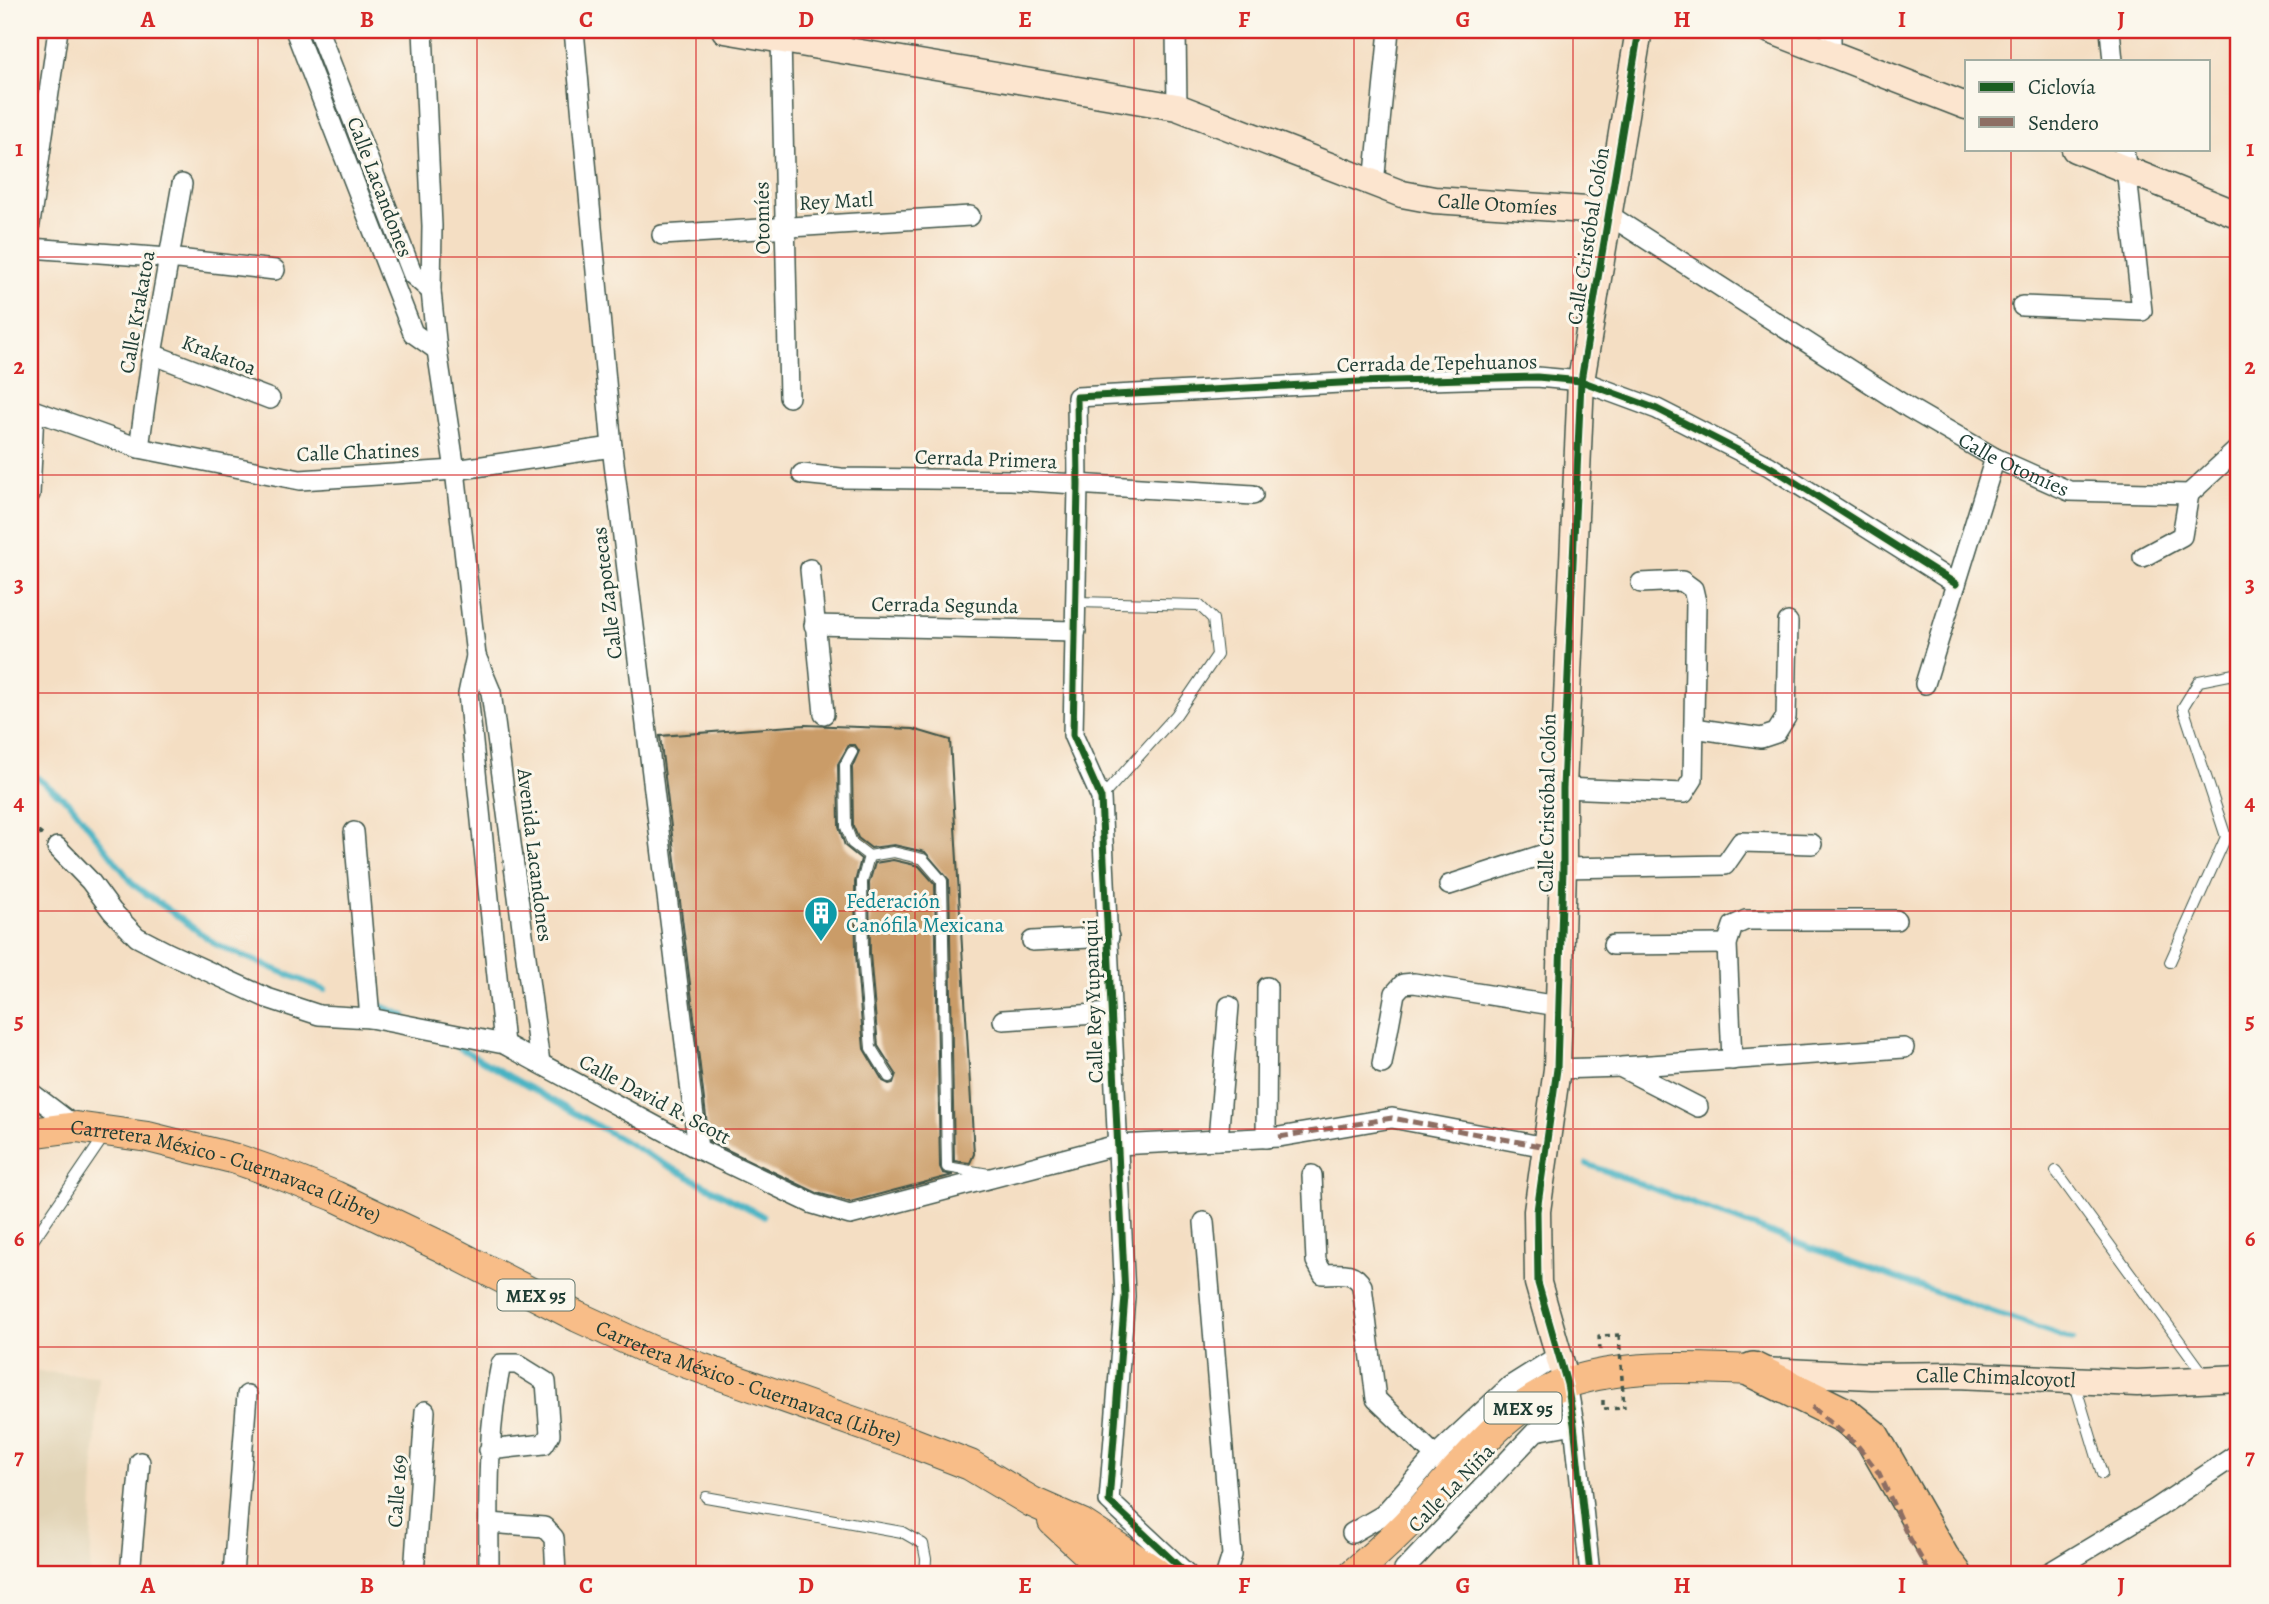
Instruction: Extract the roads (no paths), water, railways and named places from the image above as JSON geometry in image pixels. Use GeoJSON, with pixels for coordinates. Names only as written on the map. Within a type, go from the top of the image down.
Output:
{"type":"FeatureCollection","features":[{"type":"Feature","properties":{"kind":"highway"},"geometry":{"type":"LineString","coordinates":[[1753,1370],[1846,1416],[1872,1437],[1942,1559],[1954,1574]]}},
{"type":"Feature","properties":{"kind":"main road","name":"Carretera México - Cuernavaca (Libre)"},"geometry":{"type":"LineString","coordinates":[[30,1133],[76,1127],[148,1138],[236,1159],[314,1187],[650,1350],[970,1465],[1032,1502],[1082,1524],[1158,1574]]}},
{"type":"Feature","properties":{"kind":"main road","name":"MEX 95"},"geometry":{"type":"LineString","coordinates":[[1353,1574],[1387,1544],[1444,1464],[1536,1400],[1562,1370],[1661,1367],[1753,1370]]}},
{"type":"Feature","properties":{"kind":"main road","name":"Carretera México - Cuernavaca (Libre)"},"geometry":{"type":"LineString","coordinates":[[1032,1502],[1110,1574]]}},
{"type":"Feature","properties":{"kind":"street"},"geometry":{"type":"LineString","coordinates":[[30,218],[58,30]]}},
{"type":"Feature","properties":{"kind":"street","name":"Calle Lacandones"},"geometry":{"type":"LineString","coordinates":[[295,30],[413,334],[437,350]]}},
{"type":"Feature","properties":{"kind":"street","name":"Calle Lacandones"},"geometry":{"type":"LineString","coordinates":[[318,30],[414,275],[431,291]]}},
{"type":"Feature","properties":{"kind":"street","name":"Avenida Lacandones"},"geometry":{"type":"LineString","coordinates":[[423,30],[432,226],[431,291],[437,350],[455,470],[476,656],[491,692],[540,1063]]}},
{"type":"Feature","properties":{"kind":"street","name":"Calle Zapotecas"},"geometry":{"type":"LineString","coordinates":[[573,30],[612,447],[698,1149]]}},
{"type":"Feature","properties":{"kind":"street","name":"Calle Otomíes"},"geometry":{"type":"LineString","coordinates":[[725,30],[1177,107],[1402,194],[1434,200],[1587,210],[1609,215],[1909,408],[1995,458],[2069,491],[2189,494]]}},
{"type":"Feature","properties":{"kind":"street"},"geometry":{"type":"LineString","coordinates":[[1177,30],[1177,107]]}},
{"type":"Feature","properties":{"kind":"street"},"geometry":{"type":"LineString","coordinates":[[1374,184],[1389,30]]}},
{"type":"Feature","properties":{"kind":"street","name":"Calle Cristóbal Colón"},"geometry":{"type":"LineString","coordinates":[[1590,1574],[1574,1424],[1538,1283],[1537,1211],[1557,1069],[1563,788],[1581,381],[1639,30]]}},
{"type":"Feature","properties":{"kind":"street"},"geometry":{"type":"LineString","coordinates":[[1770,30],[1831,42],[1965,106]]}},
{"type":"Feature","properties":{"kind":"street"},"geometry":{"type":"LineString","coordinates":[[2110,30],[2113,60]]}},
{"type":"Feature","properties":{"kind":"street","name":"Otomíes"},"geometry":{"type":"LineString","coordinates":[[781,38],[789,397]]}},
{"type":"Feature","properties":{"kind":"street"},"geometry":{"type":"LineString","coordinates":[[2079,150],[2125,159],[2239,215]]}},
{"type":"Feature","properties":{"kind":"street"},"geometry":{"type":"LineString","coordinates":[[2022,306],[2142,311],[2125,159]]}},
{"type":"Feature","properties":{"kind":"street","name":"Calle Krakatoa"},"geometry":{"type":"LineString","coordinates":[[139,448],[152,354],[182,184]]}},
{"type":"Feature","properties":{"kind":"street","name":"Rey Matl"},"geometry":{"type":"LineString","coordinates":[[662,235],[970,216]]}},
{"type":"Feature","properties":{"kind":"street"},"geometry":{"type":"LineString","coordinates":[[30,248],[169,258],[275,270]]}},
{"type":"Feature","properties":{"kind":"street","name":"Krakatoa"},"geometry":{"type":"LineString","coordinates":[[152,354],[270,398]]}},
{"type":"Feature","properties":{"kind":"street","name":"Cerrada de Tepehuanos"},"geometry":{"type":"LineString","coordinates":[[1077,397],[1359,382],[1537,377],[1581,381],[1657,409],[1769,466],[1956,583]]}},
{"type":"Feature","properties":{"kind":"street","name":"Calle Rey Yupanqui"},"geometry":{"type":"LineString","coordinates":[[1077,397],[1079,485],[1073,735],[1101,798],[1125,1296],[1108,1501],[1187,1574]]}},
{"type":"Feature","properties":{"kind":"street"},"geometry":{"type":"LineString","coordinates":[[30,494],[32,410]]}},
{"type":"Feature","properties":{"kind":"street","name":"Calle Chatines"},"geometry":{"type":"LineString","coordinates":[[32,410],[139,448],[300,480],[455,470],[612,447]]}},
{"type":"Feature","properties":{"kind":"street"},"geometry":{"type":"LineString","coordinates":[[2143,557],[2182,536],[2189,494],[2239,448]]}},
{"type":"Feature","properties":{"kind":"street"},"geometry":{"type":"LineString","coordinates":[[1925,684],[1995,458]]}},
{"type":"Feature","properties":{"kind":"street","name":"Cerrada Primera"},"geometry":{"type":"LineString","coordinates":[[802,474],[841,478],[1011,480],[1253,495]]}},
{"type":"Feature","properties":{"kind":"street"},"geometry":{"type":"LineString","coordinates":[[810,569],[824,714]]}},
{"type":"Feature","properties":{"kind":"street"},"geometry":{"type":"LineString","coordinates":[[1563,788],[1684,793],[1693,779],[1696,602],[1693,589],[1682,581],[1641,583]]}},
{"type":"Feature","properties":{"kind":"street"},"geometry":{"type":"LineString","coordinates":[[1694,728],[1760,738],[1776,733],[1786,718],[1788,622]]}},
{"type":"Feature","properties":{"kind":"street","name":"Cerrada Segunda"},"geometry":{"type":"LineString","coordinates":[[814,625],[1076,631]]}},
{"type":"Feature","properties":{"kind":"street","name":"Avenida Lacandones"},"geometry":{"type":"LineString","coordinates":[[476,656],[468,694],[504,1044]]}},
{"type":"Feature","properties":{"kind":"street"},"geometry":{"type":"LineString","coordinates":[[475,761],[500,759]]}},
{"type":"Feature","properties":{"kind":"street"},"geometry":{"type":"LineString","coordinates":[[354,832],[370,1018]]}},
{"type":"Feature","properties":{"kind":"street"},"geometry":{"type":"LineString","coordinates":[[1449,885],[1563,858],[1725,865],[1741,842],[1812,844]]}},
{"type":"Feature","properties":{"kind":"street","name":"Calle David R. Scott"},"geometry":{"type":"LineString","coordinates":[[57,847],[90,881],[111,911],[137,937],[267,998],[319,1015],[370,1018],[504,1044],[698,1149],[813,1204],[850,1215],[1117,1145],[1272,1138],[1392,1118],[1546,1147]]}},
{"type":"Feature","properties":{"kind":"street"},"geometry":{"type":"LineString","coordinates":[[486,863],[513,860]]}},
{"type":"Feature","properties":{"kind":"street"},"geometry":{"type":"LineString","coordinates":[[1732,1060],[1727,944],[1733,926],[1746,919],[1896,920]]}},
{"type":"Feature","properties":{"kind":"street"},"geometry":{"type":"LineString","coordinates":[[1032,941],[1109,937]]}},
{"type":"Feature","properties":{"kind":"street"},"geometry":{"type":"LineString","coordinates":[[494,946],[523,944]]}},
{"type":"Feature","properties":{"kind":"street"},"geometry":{"type":"LineString","coordinates":[[1613,945],[1727,944]]}},
{"type":"Feature","properties":{"kind":"street"},"geometry":{"type":"LineString","coordinates":[[1382,1064],[1395,993],[1403,984],[1414,983],[1558,1006]]}},
{"type":"Feature","properties":{"kind":"street"},"geometry":{"type":"LineString","coordinates":[[1267,987],[1272,1138]]}},
{"type":"Feature","properties":{"kind":"street"},"geometry":{"type":"LineString","coordinates":[[1218,1140],[1229,1006]]}},
{"type":"Feature","properties":{"kind":"street"},"geometry":{"type":"LineString","coordinates":[[1003,1020],[1111,1013]]}},
{"type":"Feature","properties":{"kind":"street"},"geometry":{"type":"LineString","coordinates":[[1557,1069],[1904,1048]]}},
{"type":"Feature","properties":{"kind":"street"},"geometry":{"type":"LineString","coordinates":[[1622,1067],[1699,1107]]}},
{"type":"Feature","properties":{"kind":"street"},"geometry":{"type":"LineString","coordinates":[[30,1092],[76,1127]]}},
{"type":"Feature","properties":{"kind":"street"},"geometry":{"type":"LineString","coordinates":[[1312,1175],[1316,1261],[1323,1274],[1350,1274],[1358,1279],[1362,1286],[1376,1399],[1444,1464],[1382,1515],[1352,1533]]}},
{"type":"Feature","properties":{"kind":"street"},"geometry":{"type":"LineString","coordinates":[[1204,1222],[1232,1555],[1226,1574]]}},
{"type":"Feature","properties":{"kind":"street"},"geometry":{"type":"LineString","coordinates":[[489,1450],[544,1444],[550,1434],[546,1382],[517,1364],[501,1364],[494,1399],[489,1450],[489,1574]]}},
{"type":"Feature","properties":{"kind":"street","name":"Calle Chimalcoyotl"},"geometry":{"type":"LineString","coordinates":[[1753,1370],[2137,1383],[2239,1378]]}},
{"type":"Feature","properties":{"kind":"street"},"geometry":{"type":"LineString","coordinates":[[233,1574],[247,1395]]}},
{"type":"Feature","properties":{"kind":"street","name":"Calle 169"},"geometry":{"type":"LineString","coordinates":[[414,1574],[425,1411]]}},
{"type":"Feature","properties":{"kind":"street","name":"Calle La Niña"},"geometry":{"type":"LineString","coordinates":[[1404,1574],[1404,1570],[1536,1432],[1574,1424]]}},
{"type":"Feature","properties":{"kind":"street"},"geometry":{"type":"LineString","coordinates":[[2047,1574],[2157,1508],[2239,1453]]}},
{"type":"Feature","properties":{"kind":"street"},"geometry":{"type":"LineString","coordinates":[[130,1574],[140,1462]]}},
{"type":"Feature","properties":{"kind":"street"},"geometry":{"type":"LineString","coordinates":[[489,1522],[544,1527],[554,1538],[556,1574]]}},
{"type":"Feature","properties":{"kind":"lane"},"geometry":{"type":"LineString","coordinates":[[1077,602],[1199,606],[1213,619],[1217,655],[1176,715],[1101,798]]}},
{"type":"Feature","properties":{"kind":"lane"},"geometry":{"type":"LineString","coordinates":[[2170,962],[2226,837],[2183,707],[2199,681],[2239,673]]}},
{"type":"Feature","properties":{"kind":"lane"},"geometry":{"type":"LineString","coordinates":[[852,752],[845,765],[846,827],[852,843],[869,856],[893,852],[923,859],[942,881],[947,1167],[1003,1176]]}},
{"type":"Feature","properties":{"kind":"lane"},"geometry":{"type":"LineString","coordinates":[[2226,837],[2239,837]]}},
{"type":"Feature","properties":{"kind":"lane"},"geometry":{"type":"LineString","coordinates":[[869,856],[862,882],[863,942],[871,1048],[889,1077]]}},
{"type":"Feature","properties":{"kind":"lane"},"geometry":{"type":"LineString","coordinates":[[30,1245],[107,1131]]}},
{"type":"Feature","properties":{"kind":"lane"},"geometry":{"type":"LineString","coordinates":[[2056,1171],[2207,1380]]}},
{"type":"Feature","properties":{"kind":"lane"},"geometry":{"type":"LineString","coordinates":[[2074,1381],[2102,1474]]}},
{"type":"Feature","properties":{"kind":"lane"},"geometry":{"type":"LineString","coordinates":[[706,1497],[902,1532],[923,1544],[925,1574]]}},
{"type":"Feature","properties":{"kind":"waterway"},"geometry":{"type":"LineString","coordinates":[[30,772],[71,804],[134,885],[217,945],[325,990]]}},
{"type":"Feature","properties":{"kind":"waterway"},"geometry":{"type":"LineString","coordinates":[[375,1003],[405,1016]]}},
{"type":"Feature","properties":{"kind":"waterway"},"geometry":{"type":"LineString","coordinates":[[456,1046],[763,1216]]}},
{"type":"Feature","properties":{"kind":"waterway"},"geometry":{"type":"LineString","coordinates":[[1587,1164],[1843,1260],[2073,1340]]}},
{"type":"Feature","properties":{"kind":"place","name":"Federación Canófila Mexicana"},"geometry":{"type":"Point","coordinates":[821,943]}}]}
